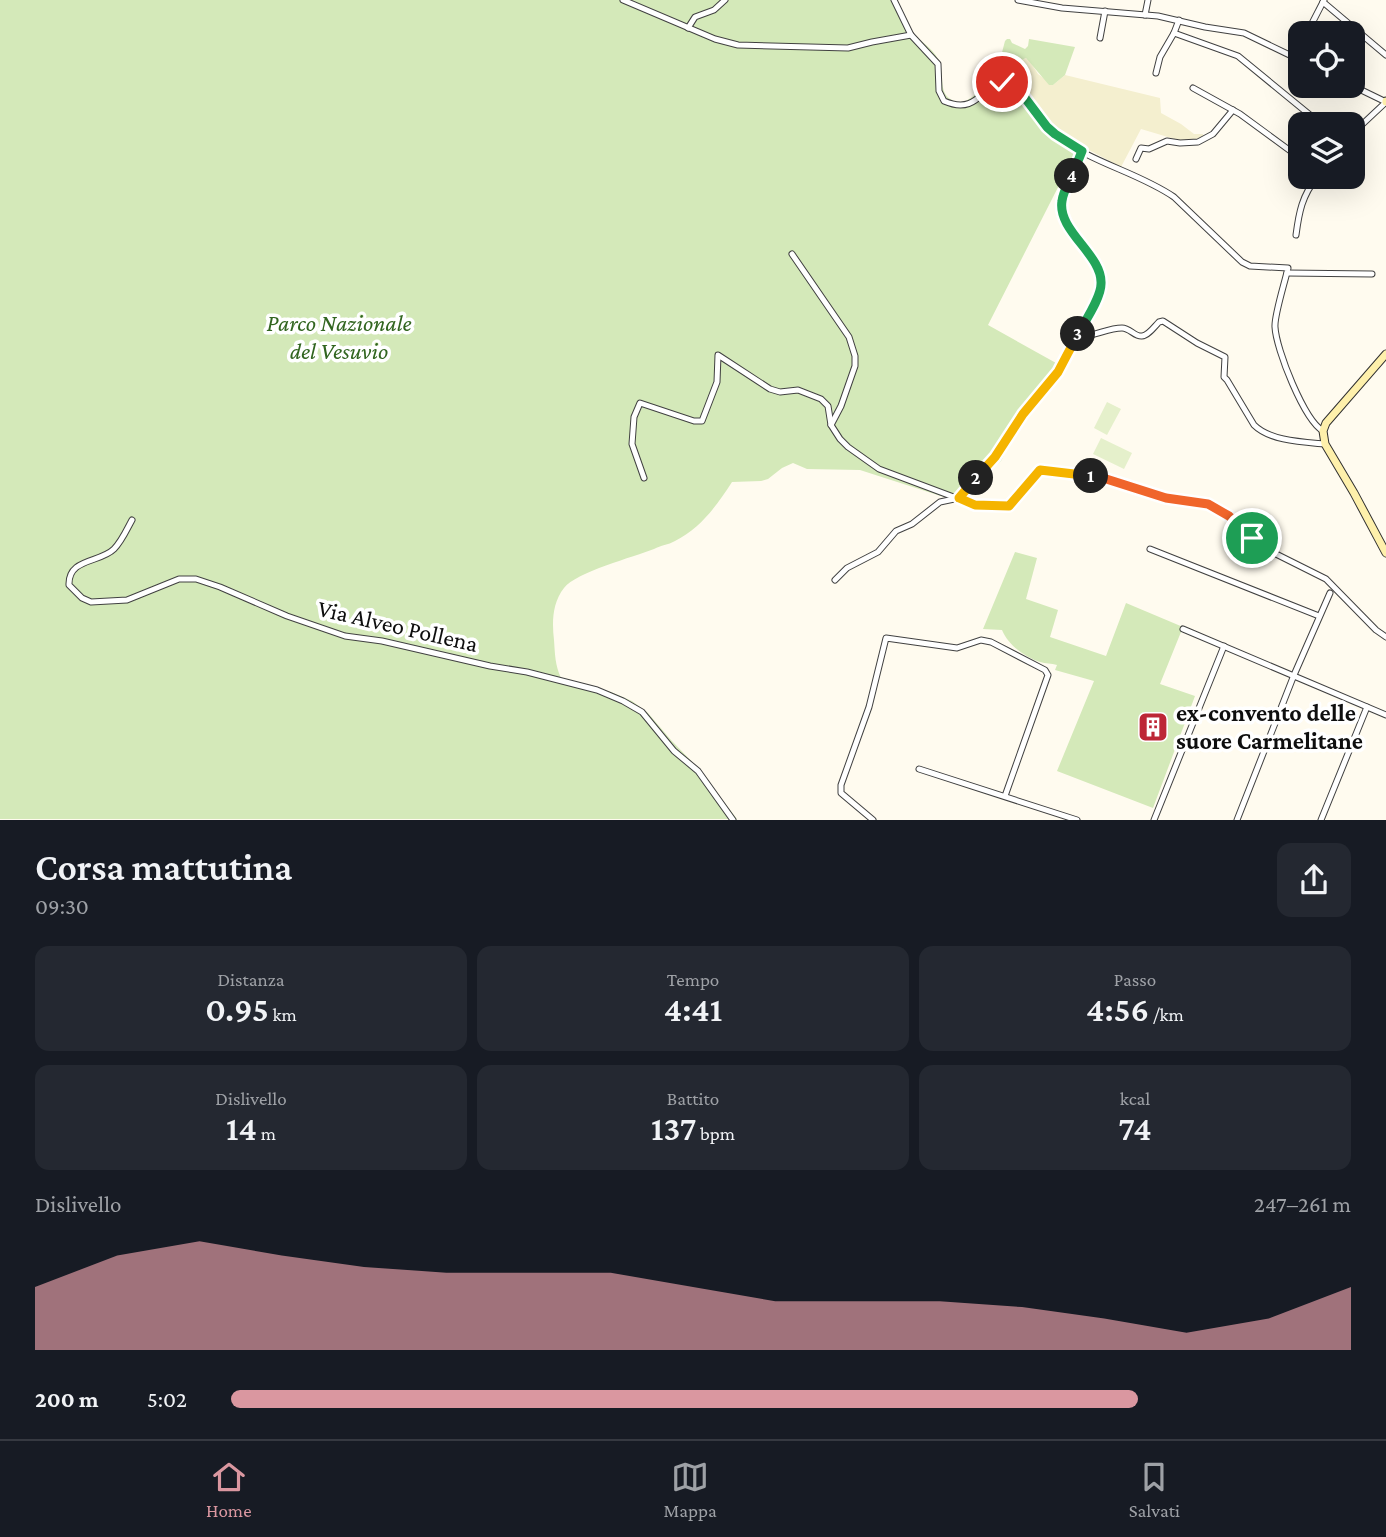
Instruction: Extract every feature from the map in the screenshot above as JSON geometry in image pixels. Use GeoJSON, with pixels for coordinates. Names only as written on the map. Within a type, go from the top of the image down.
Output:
{"type":"FeatureCollection","features":[{"type":"Feature","properties":{"kind":"street"},"geometry":{"type":"LineString","coordinates":[[623,0],[688,28],[738,45],[848,48],[911,35]]}},
{"type":"Feature","properties":{"kind":"street"},"geometry":{"type":"LineString","coordinates":[[688,28],[695,17],[714,10],[725,0]]}},
{"type":"Feature","properties":{"kind":"street"},"geometry":{"type":"LineString","coordinates":[[894,0],[911,35],[938,64],[939,91],[944,101],[954,106],[964,106],[978,99],[994,85],[1009,82],[1016,86],[1055,134],[1099,161],[1174,197],[1242,262],[1250,266],[1288,271],[1371,274]]}},
{"type":"Feature","properties":{"kind":"street"},"geometry":{"type":"LineString","coordinates":[[1017,0],[1062,8],[1179,20],[1244,33],[1288,54]]}},
{"type":"Feature","properties":{"kind":"street"},"geometry":{"type":"LineString","coordinates":[[1145,15],[1147,0]]}},
{"type":"Feature","properties":{"kind":"street"},"geometry":{"type":"LineString","coordinates":[[1313,21],[1324,1],[1386,55]]}},
{"type":"Feature","properties":{"kind":"street"},"geometry":{"type":"LineString","coordinates":[[1100,38],[1105,11]]}},
{"type":"Feature","properties":{"kind":"street"},"geometry":{"type":"LineString","coordinates":[[1156,73],[1160,57],[1179,20]]}},
{"type":"Feature","properties":{"kind":"street"},"geometry":{"type":"LineString","coordinates":[[1174,33],[1238,57],[1306,112]]}},
{"type":"Feature","properties":{"kind":"street"},"geometry":{"type":"LineString","coordinates":[[1193,88],[1233,110],[1288,149]]}},
{"type":"Feature","properties":{"kind":"street"},"geometry":{"type":"LineString","coordinates":[[1365,91],[1386,101],[1365,121]]}},
{"type":"Feature","properties":{"kind":"street"},"geometry":{"type":"LineString","coordinates":[[1136,159],[1141,149],[1149,149],[1164,141],[1188,144],[1206,138],[1213,134],[1233,110]]}},
{"type":"Feature","properties":{"kind":"street"},"geometry":{"type":"LineString","coordinates":[[835,580],[847,568],[878,552],[897,531],[912,524],[940,502],[959,498],[995,457],[1023,414],[1058,372],[1099,294],[1101,282],[1098,268],[1070,228],[1062,211],[1063,195],[1082,151]]}},
{"type":"Feature","properties":{"kind":"street"},"geometry":{"type":"LineString","coordinates":[[1296,235],[1302,202],[1308,189]]}},
{"type":"Feature","properties":{"kind":"street"},"geometry":{"type":"LineString","coordinates":[[792,254],[849,337],[855,355],[855,366],[841,406],[831,425]]}},
{"type":"Feature","properties":{"kind":"street"},"geometry":{"type":"LineString","coordinates":[[1288,271],[1275,326],[1280,352],[1295,390],[1322,431],[1325,444],[1386,553]]}},
{"type":"Feature","properties":{"kind":"street"},"geometry":{"type":"LineString","coordinates":[[1077,336],[1126,328],[1140,337],[1163,321],[1225,357],[1224,377],[1259,430],[1289,439],[1325,444]]}},
{"type":"Feature","properties":{"kind":"street"},"geometry":{"type":"LineString","coordinates":[[1322,431],[1326,423],[1381,364],[1386,354]]}},
{"type":"Feature","properties":{"kind":"street"},"geometry":{"type":"LineString","coordinates":[[644,478],[632,444],[634,417],[640,402],[694,421],[702,421],[717,382],[718,355],[770,389],[779,392],[798,390],[821,399],[828,406],[831,425],[848,447],[879,468],[975,505],[1009,506],[1040,470],[1100,477],[1166,498],[1208,504],[1229,516],[1264,548],[1326,579],[1386,637]]}},
{"type":"Feature","properties":{"kind":"street","name":"Via Alveo Pollena"},"geometry":{"type":"LineString","coordinates":[[132,520],[116,548],[72,569],[69,584],[82,598],[91,602],[127,600],[179,579],[197,579],[287,616],[345,636],[527,673],[597,691],[642,712],[674,751],[698,771],[733,820]]}},
{"type":"Feature","properties":{"kind":"street"},"geometry":{"type":"LineString","coordinates":[[1150,549],[1319,615]]}},
{"type":"Feature","properties":{"kind":"street"},"geometry":{"type":"LineString","coordinates":[[1237,820],[1294,675],[1330,593]]}},
{"type":"Feature","properties":{"kind":"street"},"geometry":{"type":"LineString","coordinates":[[1183,629],[1386,715]]}},
{"type":"Feature","properties":{"kind":"street"},"geometry":{"type":"LineString","coordinates":[[873,820],[841,793],[841,785],[869,707],[886,638],[957,648],[981,640],[991,642],[1045,670],[1048,675],[1005,796]]}},
{"type":"Feature","properties":{"kind":"street"},"geometry":{"type":"LineString","coordinates":[[1154,820],[1224,646]]}},
{"type":"Feature","properties":{"kind":"street"},"geometry":{"type":"LineString","coordinates":[[1321,820],[1367,707]]}},
{"type":"Feature","properties":{"kind":"street"},"geometry":{"type":"LineString","coordinates":[[919,769],[1074,819]]}},
{"type":"Feature","properties":{"kind":"shaded area"},"geometry":{"type":"Polygon","coordinates":[[[1026,58],[1038,74],[1053,85],[1065,75],[1160,98],[1161,113],[1194,134],[1203,134],[1203,137],[1178,140],[1141,129],[1121,167],[1057,130],[1022,85],[1011,76],[1013,64],[1026,58]]]}},
{"type":"Feature","properties":{"kind":"green space","name":"Parco Nazionale del Vesuvio"},"geometry":{"type":"Polygon","coordinates":[[[0,0],[896,0],[911,31],[938,59],[944,92],[953,101],[962,103],[997,77],[1011,79],[1019,84],[1056,131],[1080,144],[988,325],[1065,368],[1022,421],[1001,461],[972,488],[950,499],[860,470],[807,469],[793,463],[768,479],[732,482],[708,515],[684,536],[580,576],[564,588],[557,600],[553,620],[556,659],[561,678],[611,692],[632,701],[648,713],[698,768],[737,819],[0,819],[0,0]]]}},
{"type":"Feature","properties":{"kind":"green space"},"geometry":{"type":"Polygon","coordinates":[[[1007,39],[1025,49],[1029,39],[1075,47],[1065,75],[1053,85],[1049,85],[1026,58],[1013,64],[1011,72],[1014,79],[1004,72],[1001,58],[1007,39]]]}},
{"type":"Feature","properties":{"kind":"green space"},"geometry":{"type":"Polygon","coordinates":[[[1107,402],[1121,409],[1107,435],[1094,428],[1107,402]]]}},
{"type":"Feature","properties":{"kind":"green space"},"geometry":{"type":"Polygon","coordinates":[[[1101,438],[1132,453],[1124,469],[1093,454],[1101,438]]]}},
{"type":"Feature","properties":{"kind":"green space"},"geometry":{"type":"Polygon","coordinates":[[[1015,552],[1037,558],[1026,599],[1058,610],[1050,637],[1106,656],[1126,603],[1183,627],[1160,684],[1195,696],[1153,808],[1057,771],[1094,681],[1055,670],[1057,665],[1029,657],[1013,645],[1002,630],[983,629],[1015,552]]]}},
{"type":"Feature","properties":{"kind":"place","name":"ex-convento delle suore Carmelitane"},"geometry":{"type":"Point","coordinates":[1153,727]}},
{"type":"Feature","properties":{"kind":"route"},"geometry":{"type":"LineString","coordinates":[[1002,82],[1016,86],[1047,127],[1082,151],[1063,195],[1062,211],[1070,228],[1098,268],[1101,286],[1058,372],[1023,414],[995,457],[959,498],[975,505],[1009,506],[1040,470],[1100,477],[1166,498],[1208,504],[1229,516],[1252,538]]}}]}
